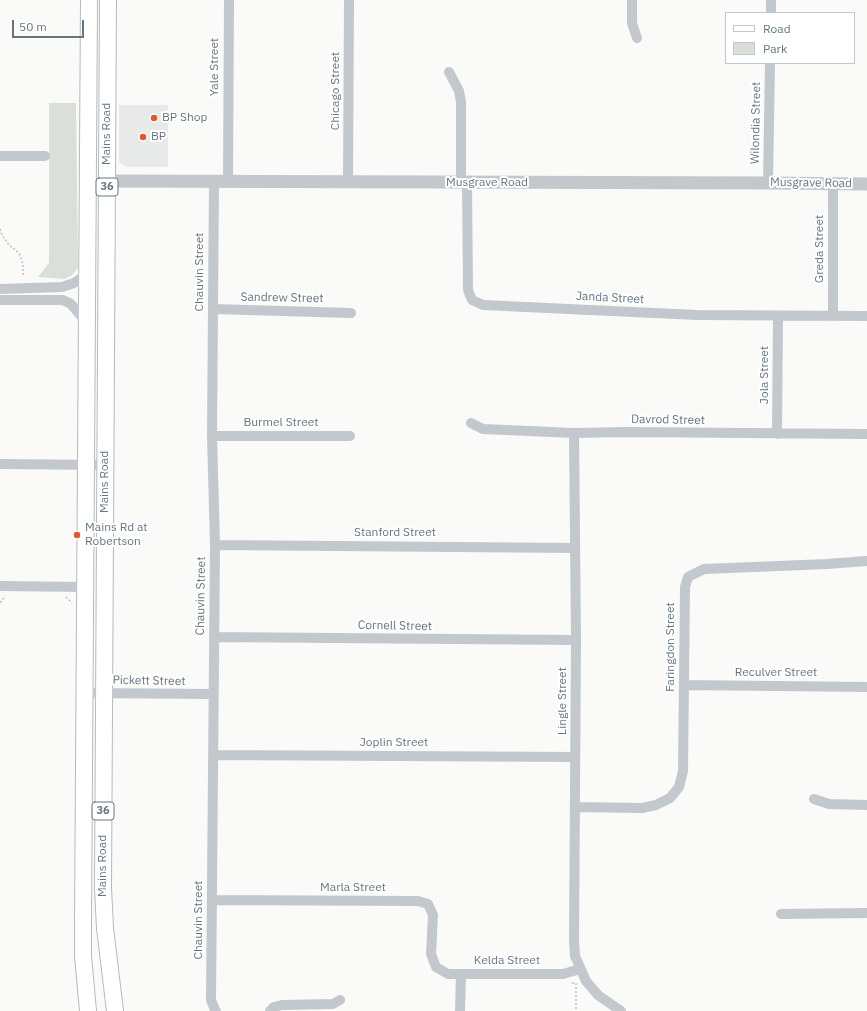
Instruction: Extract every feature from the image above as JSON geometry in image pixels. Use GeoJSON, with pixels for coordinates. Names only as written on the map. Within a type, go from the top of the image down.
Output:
{"type":"FeatureCollection","features":[{"type":"Feature","properties":{"kind":"main road","name":"Mains Road"},"geometry":{"type":"LineString","coordinates":[[88,1011],[83,950],[89,0]]}},
{"type":"Feature","properties":{"kind":"main road","name":"Mains Road"},"geometry":{"type":"LineString","coordinates":[[108,0],[103,888],[105,928],[115,1011]]}},
{"type":"Feature","properties":{"kind":"street","name":"Yale Street"},"geometry":{"type":"LineString","coordinates":[[228,182],[229,0]]}},
{"type":"Feature","properties":{"kind":"street","name":"Chicago Street"},"geometry":{"type":"LineString","coordinates":[[348,182],[349,0]]}},
{"type":"Feature","properties":{"kind":"street"},"geometry":{"type":"LineString","coordinates":[[632,0],[632,24],[637,38]]}},
{"type":"Feature","properties":{"kind":"street"},"geometry":{"type":"LineString","coordinates":[[771,0],[771,12]]}},
{"type":"Feature","properties":{"kind":"street","name":"Wilondia Street"},"geometry":{"type":"LineString","coordinates":[[768,183],[770,64]]}},
{"type":"Feature","properties":{"kind":"street","name":"Janda Street"},"geometry":{"type":"LineString","coordinates":[[449,72],[459,91],[461,102],[468,290],[472,300],[483,304],[697,316],[867,316]]}},
{"type":"Feature","properties":{"kind":"street"},"geometry":{"type":"LineString","coordinates":[[0,156],[45,156]]}},
{"type":"Feature","properties":{"kind":"street","name":"Musgrave Road"},"geometry":{"type":"LineString","coordinates":[[107,181],[867,184]]}},
{"type":"Feature","properties":{"kind":"street","name":"Chauvin Street"},"geometry":{"type":"LineString","coordinates":[[214,182],[212,436],[215,545],[211,1000],[215,1010]]}},
{"type":"Feature","properties":{"kind":"street","name":"Greda Street"},"geometry":{"type":"LineString","coordinates":[[833,183],[833,316]]}},
{"type":"Feature","properties":{"kind":"street"},"geometry":{"type":"LineString","coordinates":[[0,289],[62,287],[74,283],[87,274]]}},
{"type":"Feature","properties":{"kind":"street"},"geometry":{"type":"LineString","coordinates":[[0,300],[63,300],[71,304],[87,322]]}},
{"type":"Feature","properties":{"kind":"street","name":"Sandrew Street"},"geometry":{"type":"LineString","coordinates":[[214,309],[351,313]]}},
{"type":"Feature","properties":{"kind":"street","name":"Jola Street"},"geometry":{"type":"LineString","coordinates":[[777,434],[778,316]]}},
{"type":"Feature","properties":{"kind":"street","name":"Davrod Street"},"geometry":{"type":"LineString","coordinates":[[471,423],[482,429],[574,433],[867,434]]}},
{"type":"Feature","properties":{"kind":"street","name":"Lingle Street"},"geometry":{"type":"LineString","coordinates":[[574,433],[576,640],[575,956],[586,981],[598,995],[621,1011]]}},
{"type":"Feature","properties":{"kind":"street","name":"Burmel Street"},"geometry":{"type":"LineString","coordinates":[[212,436],[350,436]]}},
{"type":"Feature","properties":{"kind":"street"},"geometry":{"type":"LineString","coordinates":[[0,464],[105,465]]}},
{"type":"Feature","properties":{"kind":"street","name":"Stanford Street"},"geometry":{"type":"LineString","coordinates":[[215,545],[575,548]]}},
{"type":"Feature","properties":{"kind":"street","name":"Faringdon Street"},"geometry":{"type":"LineString","coordinates":[[575,807],[642,808],[656,805],[670,798],[679,787],[683,771],[685,587],[688,577],[704,569],[867,561]]}},
{"type":"Feature","properties":{"kind":"street"},"geometry":{"type":"LineString","coordinates":[[0,586],[85,587]]}},
{"type":"Feature","properties":{"kind":"street","name":"Cornell Street"},"geometry":{"type":"LineString","coordinates":[[214,637],[576,640]]}},
{"type":"Feature","properties":{"kind":"street","name":"Reculver Street"},"geometry":{"type":"LineString","coordinates":[[684,685],[867,687]]}},
{"type":"Feature","properties":{"kind":"street","name":"Pickett Street"},"geometry":{"type":"LineString","coordinates":[[84,693],[213,694]]}},
{"type":"Feature","properties":{"kind":"street","name":"Joplin Street"},"geometry":{"type":"LineString","coordinates":[[213,755],[575,757]]}},
{"type":"Feature","properties":{"kind":"street"},"geometry":{"type":"LineString","coordinates":[[814,799],[829,804],[867,805]]}},
{"type":"Feature","properties":{"kind":"street","name":"Marla Street"},"geometry":{"type":"LineString","coordinates":[[212,900],[418,901],[428,904],[432,915],[431,954],[436,967]]}},
{"type":"Feature","properties":{"kind":"street"},"geometry":{"type":"LineString","coordinates":[[781,914],[867,913]]}},
{"type":"Feature","properties":{"kind":"street","name":"Kelda Street"},"geometry":{"type":"LineString","coordinates":[[436,967],[448,974],[563,974],[580,969]]}},
{"type":"Feature","properties":{"kind":"street"},"geometry":{"type":"LineString","coordinates":[[460,1011],[461,974]]}},
{"type":"Feature","properties":{"kind":"street"},"geometry":{"type":"LineString","coordinates":[[270,1011],[274,1007],[282,1004],[311,1008],[333,1004],[340,1000]]}},
{"type":"Feature","properties":{"kind":"path"},"geometry":{"type":"LineString","coordinates":[[0,229],[9,245],[19,253],[23,264],[23,277]]}},
{"type":"Feature","properties":{"kind":"path"},"geometry":{"type":"LineString","coordinates":[[576,982],[576,1011]]}},
{"type":"Feature","properties":{"kind":"shaded area"},"geometry":{"type":"Polygon","coordinates":[[[119,105],[168,105],[168,167],[126,167],[119,162],[119,105]]]}},
{"type":"Feature","properties":{"kind":"green space"},"geometry":{"type":"Polygon","coordinates":[[[49,103],[76,103],[78,268],[72,275],[65,279],[38,277],[49,263],[49,103]]]}},
{"type":"Feature","properties":{"kind":"place","name":"BP Shop"},"geometry":{"type":"Point","coordinates":[154,118]}},
{"type":"Feature","properties":{"kind":"place","name":"BP"},"geometry":{"type":"Point","coordinates":[143,137]}},
{"type":"Feature","properties":{"kind":"place","name":"Mains Rd at Robertson"},"geometry":{"type":"Point","coordinates":[77,535]}}]}
